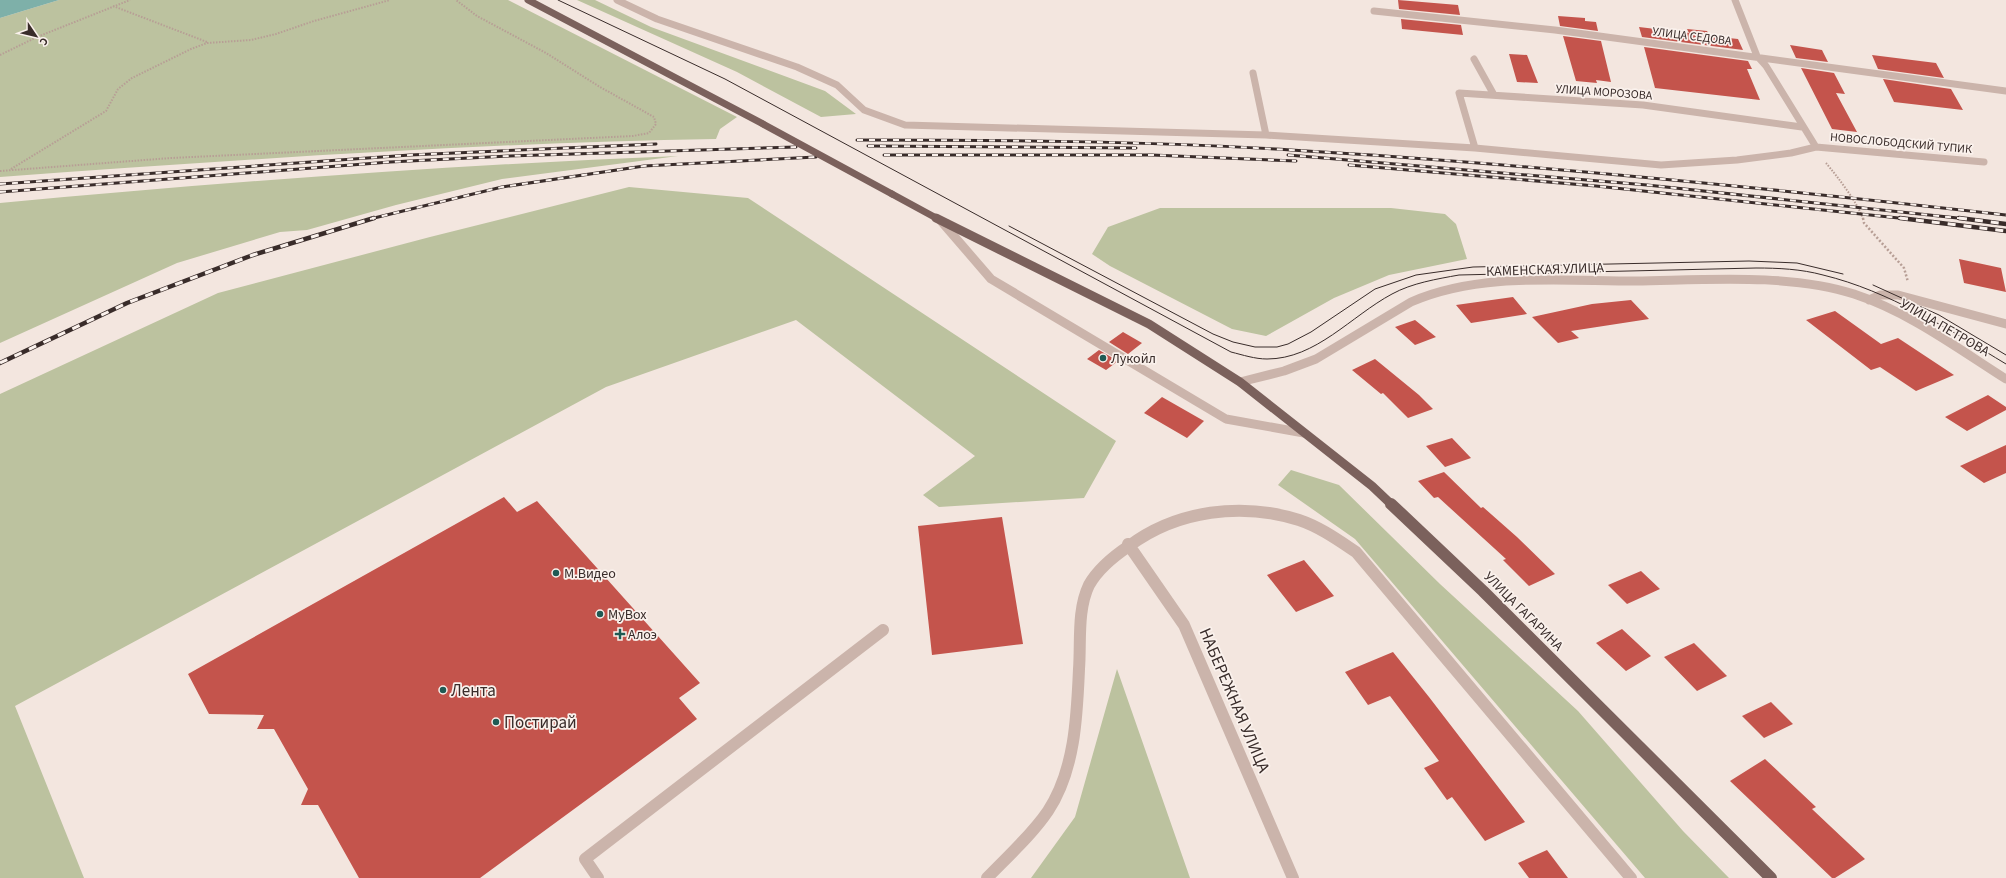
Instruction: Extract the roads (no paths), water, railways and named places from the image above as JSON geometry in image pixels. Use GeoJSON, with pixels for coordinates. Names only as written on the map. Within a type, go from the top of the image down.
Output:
{"type":"FeatureCollection","features":[{"type":"Feature","properties":{"kind":"main road","name":"УЛИЦА ГАГАРИНА"},"geometry":{"type":"LineString","coordinates":[[528,0],[763,124],[941,221],[1149,324],[1240,382],[1372,486],[1484,591],[1771,878]]}},
{"type":"Feature","properties":{"kind":"street","name":"НОВОСЛОБОДСКИЙ ТУПИК"},"geometry":{"type":"LineString","coordinates":[[617,0],[657,19],[797,67],[837,85],[864,110],[905,125],[1266,135],[1475,148],[1661,164],[1737,160],[1816,148],[1984,162]]}},
{"type":"Feature","properties":{"kind":"street"},"geometry":{"type":"LineString","coordinates":[[1735,0],[1757,56],[1766,66],[1816,148]]}},
{"type":"Feature","properties":{"kind":"street","name":"УЛИЦА СЕДОВА"},"geometry":{"type":"LineString","coordinates":[[1374,11],[1555,30],[1757,56],[1784,62],[2005,93]]}},
{"type":"Feature","properties":{"kind":"street"},"geometry":{"type":"LineString","coordinates":[[1474,59],[1494,95]]}},
{"type":"Feature","properties":{"kind":"street"},"geometry":{"type":"LineString","coordinates":[[1253,73],[1266,135]]}},
{"type":"Feature","properties":{"kind":"street","name":"УЛИЦА МОРОЗОВА"},"geometry":{"type":"LineString","coordinates":[[1475,148],[1459,93],[1643,105],[1802,127]]}},
{"type":"Feature","properties":{"kind":"street"},"geometry":{"type":"LineString","coordinates":[[941,221],[991,279],[1226,419],[1304,433]]}},
{"type":"Feature","properties":{"kind":"street","name":"КАМЕНСКАЯ УЛИЦА"},"geometry":{"type":"LineString","coordinates":[[1240,382],[1299,366],[1326,354],[1410,302],[1443,290],[1467,286],[1514,283],[1654,280],[1779,281],[1831,288],[1869,300]]}},
{"type":"Feature","properties":{"kind":"street"},"geometry":{"type":"LineString","coordinates":[[1869,300],[1872,297],[1887,294],[1912,298],[2006,324]]}},
{"type":"Feature","properties":{"kind":"street","name":"УЛИЦА ПЕТРОВА"},"geometry":{"type":"LineString","coordinates":[[1869,300],[1917,324],[2006,379]]}},
{"type":"Feature","properties":{"kind":"street"},"geometry":{"type":"LineString","coordinates":[[987,878],[1040,820],[1055,798],[1065,770],[1074,731],[1085,592],[1094,576],[1128,544],[1161,525],[1188,516],[1218,512],[1258,511],[1284,515],[1304,521],[1339,538],[1356,552],[1376,573],[1631,878]]}},
{"type":"Feature","properties":{"kind":"street","name":"НАБЕРЕЖНАЯ УЛИЦА"},"geometry":{"type":"LineString","coordinates":[[1128,544],[1153,578],[1184,625],[1293,878]]}},
{"type":"Feature","properties":{"kind":"street"},"geometry":{"type":"LineString","coordinates":[[598,878],[585,859],[883,630]]}},
{"type":"Feature","properties":{"kind":"water"},"geometry":{"type":"Polygon","coordinates":[[[0,0],[59,0],[0,18],[0,0]]]}},
{"type":"Feature","properties":{"kind":"tram line"},"geometry":{"type":"LineString","coordinates":[[558,0],[725,79],[1231,352],[1244,356],[1267,359],[1285,357],[1301,352],[1332,335],[1377,303],[1400,290],[1425,282],[1459,275],[1764,268],[1806,271],[1847,282],[1871,291],[1918,312],[2006,364]]}},
{"type":"Feature","properties":{"kind":"tram line"},"geometry":{"type":"LineString","coordinates":[[1009,226],[1213,334],[1233,342],[1255,347],[1277,347],[1288,344],[1311,332],[1375,289],[1416,275],[1473,267],[1749,261],[1797,263],[1843,274]]}},
{"type":"Feature","properties":{"kind":"tram line"},"geometry":{"type":"LineString","coordinates":[[1873,285],[1939,315],[2006,355]]}},
{"type":"Feature","properties":{"kind":"railway"},"geometry":{"type":"LineString","coordinates":[[857,140],[1128,143],[1237,147],[1381,156],[1470,162],[1649,178],[1827,195],[2006,215]]}},
{"type":"Feature","properties":{"kind":"railway"},"geometry":{"type":"LineString","coordinates":[[0,184],[410,155],[656,144]]}},
{"type":"Feature","properties":{"kind":"railway"},"geometry":{"type":"LineString","coordinates":[[868,146],[1136,148]]}},
{"type":"Feature","properties":{"kind":"railway"},"geometry":{"type":"LineString","coordinates":[[0,192],[390,162],[509,156],[796,147]]}},
{"type":"Feature","properties":{"kind":"railway"},"geometry":{"type":"LineString","coordinates":[[884,155],[1152,155],[1296,161]]}},
{"type":"Feature","properties":{"kind":"railway"},"geometry":{"type":"LineString","coordinates":[[1288,155],[1647,185],[1966,219]]}},
{"type":"Feature","properties":{"kind":"railway"},"geometry":{"type":"LineString","coordinates":[[374,218],[502,187],[644,166],[816,157]]}},
{"type":"Feature","properties":{"kind":"railway"},"geometry":{"type":"LineString","coordinates":[[1349,165],[1596,186],[1908,219]]}},
{"type":"Feature","properties":{"kind":"railway"},"geometry":{"type":"LineString","coordinates":[[0,363],[127,303],[253,255],[374,218]]}},
{"type":"Feature","properties":{"kind":"railway"},"geometry":{"type":"LineString","coordinates":[[1900,218],[2006,231]]}},
{"type":"Feature","properties":{"kind":"railway"},"geometry":{"type":"LineString","coordinates":[[1959,218],[1966,219]]}},
{"type":"Feature","properties":{"kind":"railway"},"geometry":{"type":"LineString","coordinates":[[1966,219],[2006,224]]}},
{"type":"Feature","properties":{"kind":"place","name":"Лукойл"},"geometry":{"type":"Point","coordinates":[1103,358]}},
{"type":"Feature","properties":{"kind":"place","name":"М.Видео"},"geometry":{"type":"Point","coordinates":[556,573]}},
{"type":"Feature","properties":{"kind":"place","name":"MyBox"},"geometry":{"type":"Point","coordinates":[600,614]}},
{"type":"Feature","properties":{"kind":"place","name":"Алоэ"},"geometry":{"type":"Point","coordinates":[620,634]}},
{"type":"Feature","properties":{"kind":"place","name":"Лента"},"geometry":{"type":"Point","coordinates":[443,690]}},
{"type":"Feature","properties":{"kind":"place","name":"Постирай"},"geometry":{"type":"Point","coordinates":[496,722]}}]}
